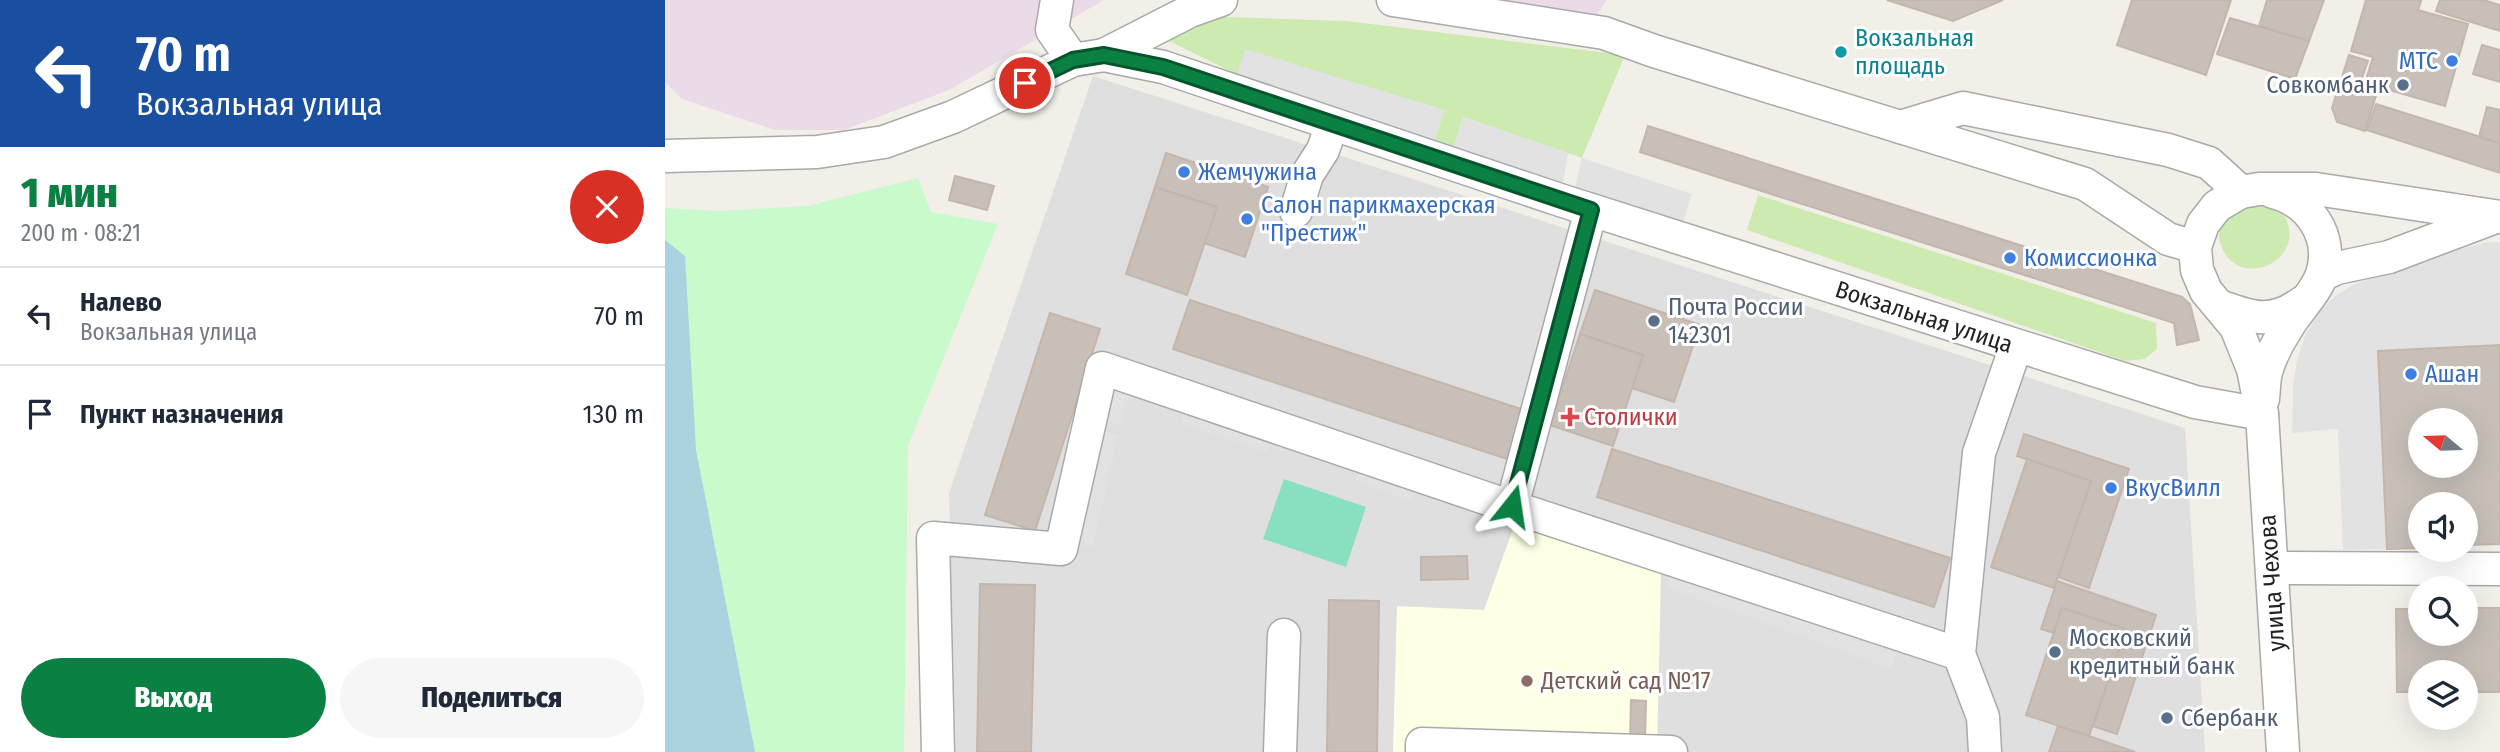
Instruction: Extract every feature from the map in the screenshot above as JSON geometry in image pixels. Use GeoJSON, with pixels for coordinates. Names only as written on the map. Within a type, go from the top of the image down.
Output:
{"type":"FeatureCollection","features":[{"type":"Feature","properties":{"kind":"street"},"geometry":{"type":"LineString","coordinates":[[1057,0],[1052,30],[1073,60]]}},
{"type":"Feature","properties":{"kind":"street"},"geometry":{"type":"LineString","coordinates":[[1104,55],[1189,11],[1220,0]]}},
{"type":"Feature","properties":{"kind":"street"},"geometry":{"type":"LineString","coordinates":[[1393,0],[1604,33],[1654,51],[2085,184],[2182,243],[2206,291],[2236,327],[2253,369],[2262,414]]}},
{"type":"Feature","properties":{"kind":"street","name":"Вокзальная улица"},"geometry":{"type":"LineString","coordinates":[[665,156],[817,152],[884,142],[953,117],[1073,60],[1104,55],[1163,67],[1591,210],[2195,402],[2262,414]]}},
{"type":"Feature","properties":{"kind":"street"},"geometry":{"type":"LineString","coordinates":[[1900,127],[1963,108],[2168,150],[2209,163],[2250,190],[2286,195],[2308,210],[2321,229],[2326,253],[2315,287],[2287,328],[2266,371],[2262,414]]}},
{"type":"Feature","properties":{"kind":"street"},"geometry":{"type":"LineString","coordinates":[[1296,211],[1307,175],[1323,150],[1332,124]]}},
{"type":"Feature","properties":{"kind":"street"},"geometry":{"type":"LineString","coordinates":[[2182,243],[2203,224],[2217,206],[2250,190],[2316,189],[2497,217]]}},
{"type":"Feature","properties":{"kind":"street"},"geometry":{"type":"LineString","coordinates":[[1512,506],[1591,210]]}},
{"type":"Feature","properties":{"kind":"street"},"geometry":{"type":"LineString","coordinates":[[2221,307],[2246,316],[2271,319],[2289,313],[2337,268],[2389,257],[2497,217]]}},
{"type":"Feature","properties":{"kind":"street"},"geometry":{"type":"LineString","coordinates":[[1985,752],[1983,717],[1959,654],[1979,453],[2017,346]]}},
{"type":"Feature","properties":{"kind":"street"},"geometry":{"type":"LineString","coordinates":[[938,752],[933,538],[1061,549],[1102,368],[1959,654]]}},
{"type":"Feature","properties":{"kind":"street","name":"улица Чехова"},"geometry":{"type":"LineString","coordinates":[[2262,414],[2283,752]]}},
{"type":"Feature","properties":{"kind":"street"},"geometry":{"type":"LineString","coordinates":[[2273,568],[2356,559],[2500,569]]}},
{"type":"Feature","properties":{"kind":"street"},"geometry":{"type":"LineString","coordinates":[[1280,752],[1284,635]]}},
{"type":"Feature","properties":{"kind":"street"},"geometry":{"type":"LineString","coordinates":[[1422,752],[1422,744],[1671,752]]}},
{"type":"Feature","properties":{"kind":"shaded area"},"geometry":{"type":"Polygon","coordinates":[[[665,0],[1104,0],[949,90],[844,130],[775,130],[682,99],[665,82],[665,0]]]}},
{"type":"Feature","properties":{"kind":"shaded area"},"geometry":{"type":"Polygon","coordinates":[[[1469,0],[1607,0],[1594,19],[1469,0]]]}},
{"type":"Feature","properties":{"kind":"shaded area"},"geometry":{"type":"Polygon","coordinates":[[[1245,49],[1444,110],[1430,157],[1232,91],[1245,49]]]}},
{"type":"Feature","properties":{"kind":"shaded area"},"geometry":{"type":"Polygon","coordinates":[[[1093,76],[2185,428],[2205,752],[956,752],[949,493],[1093,76]]]}},
{"type":"Feature","properties":{"kind":"shaded area"},"geometry":{"type":"Polygon","coordinates":[[[1463,117],[1568,153],[1560,200],[1449,163],[1463,117]]]}},
{"type":"Feature","properties":{"kind":"shaded area"},"geometry":{"type":"Polygon","coordinates":[[[1582,158],[1692,194],[1678,238],[1571,204],[1582,158]]]}},
{"type":"Feature","properties":{"kind":"shaded area"},"geometry":{"type":"Polygon","coordinates":[[[2488,242],[2500,242],[2500,345],[2378,351],[2387,549],[2343,550],[2338,429],[2292,433],[2293,386],[2297,360],[2305,336],[2318,313],[2335,296],[2355,284],[2432,256],[2488,242]]]}},
{"type":"Feature","properties":{"kind":"shaded area"},"geometry":{"type":"Polygon","coordinates":[[[1102,368],[1133,379],[1122,425],[1091,418],[1102,368]]]}},
{"type":"Feature","properties":{"kind":"shaded area"},"geometry":{"type":"Polygon","coordinates":[[[1189,397],[1276,427],[1267,452],[1180,423],[1189,397]]]}},
{"type":"Feature","properties":{"kind":"shaded area"},"geometry":{"type":"Polygon","coordinates":[[[1089,427],[1119,435],[1092,547],[1063,540],[1089,427]]]}},
{"type":"Feature","properties":{"kind":"shaded area"},"geometry":{"type":"Polygon","coordinates":[[[1363,457],[1422,477],[1412,501],[1356,481],[1363,457]]]}},
{"type":"Feature","properties":{"kind":"shaded area","name":"Детский сад №17"},"geometry":{"type":"Polygon","coordinates":[[[1514,526],[1661,572],[1657,752],[1393,752],[1397,606],[1484,610],[1514,526]]]}},
{"type":"Feature","properties":{"kind":"shaded area"},"geometry":{"type":"Polygon","coordinates":[[[1667,558],[1902,635],[1892,669],[1668,588],[1667,558]]]}},
{"type":"Feature","properties":{"kind":"green space"},"geometry":{"type":"Polygon","coordinates":[[[1196,16],[1347,21],[1625,55],[1582,158],[1463,117],[1449,163],[1430,157],[1444,110],[1245,50],[1238,75],[1169,41],[1176,23],[1196,16]]]}},
{"type":"Feature","properties":{"kind":"green space"},"geometry":{"type":"Polygon","coordinates":[[[918,178],[931,212],[998,224],[908,446],[904,752],[665,752],[665,208],[719,211],[808,206],[918,178]]]}},
{"type":"Feature","properties":{"kind":"green space"},"geometry":{"type":"Polygon","coordinates":[[[1758,195],[2156,323],[2157,349],[2145,359],[2125,361],[1747,230],[1758,195]]]}},
{"type":"Feature","properties":{"kind":"green space"},"geometry":{"type":"Polygon","coordinates":[[[2246,199],[2278,208],[2287,221],[2289,236],[2286,249],[2278,259],[2267,266],[2254,269],[2242,267],[2230,260],[2222,248],[2219,232],[2229,214],[2246,199]]]}},
{"type":"Feature","properties":{"kind":"green space"},"geometry":{"type":"Polygon","coordinates":[[[1284,479],[1366,507],[1346,567],[1263,539],[1284,479]]]}},
{"type":"Feature","properties":{"kind":"water"},"geometry":{"type":"Polygon","coordinates":[[[665,240],[685,256],[696,450],[755,752],[665,752],[665,240]]]}},
{"type":"Feature","properties":{"kind":"building"},"geometry":{"type":"Polygon","coordinates":[[[1887,0],[2003,0],[1953,21],[1887,0]]]}},
{"type":"Feature","properties":{"kind":"building"},"geometry":{"type":"Polygon","coordinates":[[[2132,0],[2231,0],[2206,75],[2117,45],[2132,0]]]}},
{"type":"Feature","properties":{"kind":"building"},"geometry":{"type":"Polygon","coordinates":[[[2267,0],[2324,0],[2309,41],[2259,26],[2267,0]]]}},
{"type":"Feature","properties":{"kind":"building"},"geometry":{"type":"Polygon","coordinates":[[[2366,0],[2421,1],[2418,10],[2468,24],[2445,106],[2365,83],[2373,57],[2351,51],[2366,0]]]}},
{"type":"Feature","properties":{"kind":"building"},"geometry":{"type":"Polygon","coordinates":[[[2440,0],[2483,0],[2500,5],[2500,31],[2436,11],[2440,0]]]}},
{"type":"Feature","properties":{"kind":"building"},"geometry":{"type":"Polygon","coordinates":[[[2230,18],[2309,41],[2295,79],[2217,54],[2230,18]]]}},
{"type":"Feature","properties":{"kind":"building"},"geometry":{"type":"Polygon","coordinates":[[[2482,45],[2500,50],[2500,82],[2473,74],[2482,45]]]}},
{"type":"Feature","properties":{"kind":"building"},"geometry":{"type":"Polygon","coordinates":[[[2349,55],[2368,61],[2360,83],[2378,89],[2365,131],[2337,122],[2332,108],[2349,55]]]}},
{"type":"Feature","properties":{"kind":"building"},"geometry":{"type":"Polygon","coordinates":[[[2376,104],[2500,143],[2500,173],[2367,130],[2376,104]]]}},
{"type":"Feature","properties":{"kind":"building"},"geometry":{"type":"Polygon","coordinates":[[[2487,107],[2500,110],[2500,143],[2479,137],[2487,107]]]}},
{"type":"Feature","properties":{"kind":"building"},"geometry":{"type":"Polygon","coordinates":[[[1648,126],[2182,297],[2190,304],[2199,340],[2177,345],[2174,323],[1640,152],[1648,126]]]}},
{"type":"Feature","properties":{"kind":"building"},"geometry":{"type":"Polygon","coordinates":[[[1166,153],[1268,187],[1245,257],[1204,243],[1217,207],[1155,187],[1166,153]]]}},
{"type":"Feature","properties":{"kind":"building"},"geometry":{"type":"Polygon","coordinates":[[[955,176],[994,186],[987,210],[949,200],[955,176]]]}},
{"type":"Feature","properties":{"kind":"building"},"geometry":{"type":"Polygon","coordinates":[[[1155,187],[1217,207],[1187,295],[1126,274],[1155,187]]]}},
{"type":"Feature","properties":{"kind":"building"},"geometry":{"type":"Polygon","coordinates":[[[1595,290],[1700,325],[1674,402],[1632,388],[1643,355],[1580,334],[1595,290]]]}},
{"type":"Feature","properties":{"kind":"building"},"geometry":{"type":"Polygon","coordinates":[[[1190,300],[1524,410],[1507,459],[1173,349],[1190,300]]]}},
{"type":"Feature","properties":{"kind":"building"},"geometry":{"type":"Polygon","coordinates":[[[1050,313],[1100,329],[1035,531],[985,515],[1050,313]]]}},
{"type":"Feature","properties":{"kind":"building"},"geometry":{"type":"Polygon","coordinates":[[[1580,334],[1643,355],[1613,446],[1550,425],[1580,334]]]}},
{"type":"Feature","properties":{"kind":"building"},"geometry":{"type":"Polygon","coordinates":[[[2500,345],[2500,544],[2478,545],[2478,492],[2408,492],[2408,548],[2387,549],[2378,351],[2500,345]]]}},
{"type":"Feature","properties":{"kind":"building"},"geometry":{"type":"Polygon","coordinates":[[[2024,434],[2129,469],[2089,588],[2058,577],[2091,481],[2017,456],[2024,434]]]}},
{"type":"Feature","properties":{"kind":"building"},"geometry":{"type":"Polygon","coordinates":[[[1612,449],[1950,558],[1934,607],[1597,497],[1612,449]]]}},
{"type":"Feature","properties":{"kind":"building"},"geometry":{"type":"Polygon","coordinates":[[[2027,459],[2091,481],[2054,588],[1991,567],[2027,459]]]}},
{"type":"Feature","properties":{"kind":"building"},"geometry":{"type":"Polygon","coordinates":[[[1467,556],[1468,579],[1421,580],[1421,557],[1467,556]]]}},
{"type":"Feature","properties":{"kind":"building"},"geometry":{"type":"Polygon","coordinates":[[[2057,581],[2156,615],[2117,734],[2093,726],[2126,629],[2062,608],[2054,633],[2041,629],[2057,581]]]}},
{"type":"Feature","properties":{"kind":"building"},"geometry":{"type":"Polygon","coordinates":[[[980,584],[1035,585],[1031,752],[977,752],[980,584]]]}},
{"type":"Feature","properties":{"kind":"building"},"geometry":{"type":"Polygon","coordinates":[[[1329,600],[1379,601],[1377,752],[1327,752],[1329,600]]]}},
{"type":"Feature","properties":{"kind":"building"},"geometry":{"type":"Polygon","coordinates":[[[2062,608],[2126,629],[2089,736],[2026,715],[2062,608]]]}},
{"type":"Feature","properties":{"kind":"building"},"geometry":{"type":"Polygon","coordinates":[[[2478,608],[2500,608],[2500,692],[2478,692],[2478,660],[2408,660],[2408,692],[2397,692],[2396,609],[2408,609],[2408,646],[2478,646],[2478,608]]]}},
{"type":"Feature","properties":{"kind":"building"},"geometry":{"type":"Polygon","coordinates":[[[1631,700],[1646,701],[1645,741],[1630,741],[1631,700]]]}},
{"type":"Feature","properties":{"kind":"building"},"geometry":{"type":"Polygon","coordinates":[[[2058,726],[2089,736],[2135,752],[2049,752],[2058,726]]]}},
{"type":"Feature","properties":{"kind":"place","name":"Вокзальная площадь"},"geometry":{"type":"Point","coordinates":[1841,52]}},
{"type":"Feature","properties":{"kind":"place","name":"МТС"},"geometry":{"type":"Point","coordinates":[2452,61]}},
{"type":"Feature","properties":{"kind":"place","name":"Совкомбанк"},"geometry":{"type":"Point","coordinates":[2403,85]}},
{"type":"Feature","properties":{"kind":"place","name":"Жемчужина"},"geometry":{"type":"Point","coordinates":[1184,172]}},
{"type":"Feature","properties":{"kind":"place","name":"Салон парикмахерская \"Престиж\""},"geometry":{"type":"Point","coordinates":[1247,219]}},
{"type":"Feature","properties":{"kind":"place","name":"Комиссионка"},"geometry":{"type":"Point","coordinates":[2010,258]}},
{"type":"Feature","properties":{"kind":"place","name":"Почта России 142301"},"geometry":{"type":"Point","coordinates":[1654,321]}},
{"type":"Feature","properties":{"kind":"place","name":"Ашан"},"geometry":{"type":"Point","coordinates":[2411,374]}},
{"type":"Feature","properties":{"kind":"place","name":"Столички"},"geometry":{"type":"Point","coordinates":[1570,417]}},
{"type":"Feature","properties":{"kind":"place","name":"ВкусВилл"},"geometry":{"type":"Point","coordinates":[2111,488]}},
{"type":"Feature","properties":{"kind":"place","name":"Московский кредитный банк"},"geometry":{"type":"Point","coordinates":[2055,652]}},
{"type":"Feature","properties":{"kind":"place","name":"Детский сад №17"},"geometry":{"type":"Point","coordinates":[1527,681]}},
{"type":"Feature","properties":{"kind":"place","name":"Сбербанк"},"geometry":{"type":"Point","coordinates":[2167,718]}},
{"type":"Feature","properties":{"kind":"route"},"geometry":{"type":"LineString","coordinates":[[1025,83],[1073,60],[1104,55],[1163,67],[1591,210],[1512,506]]}}]}
